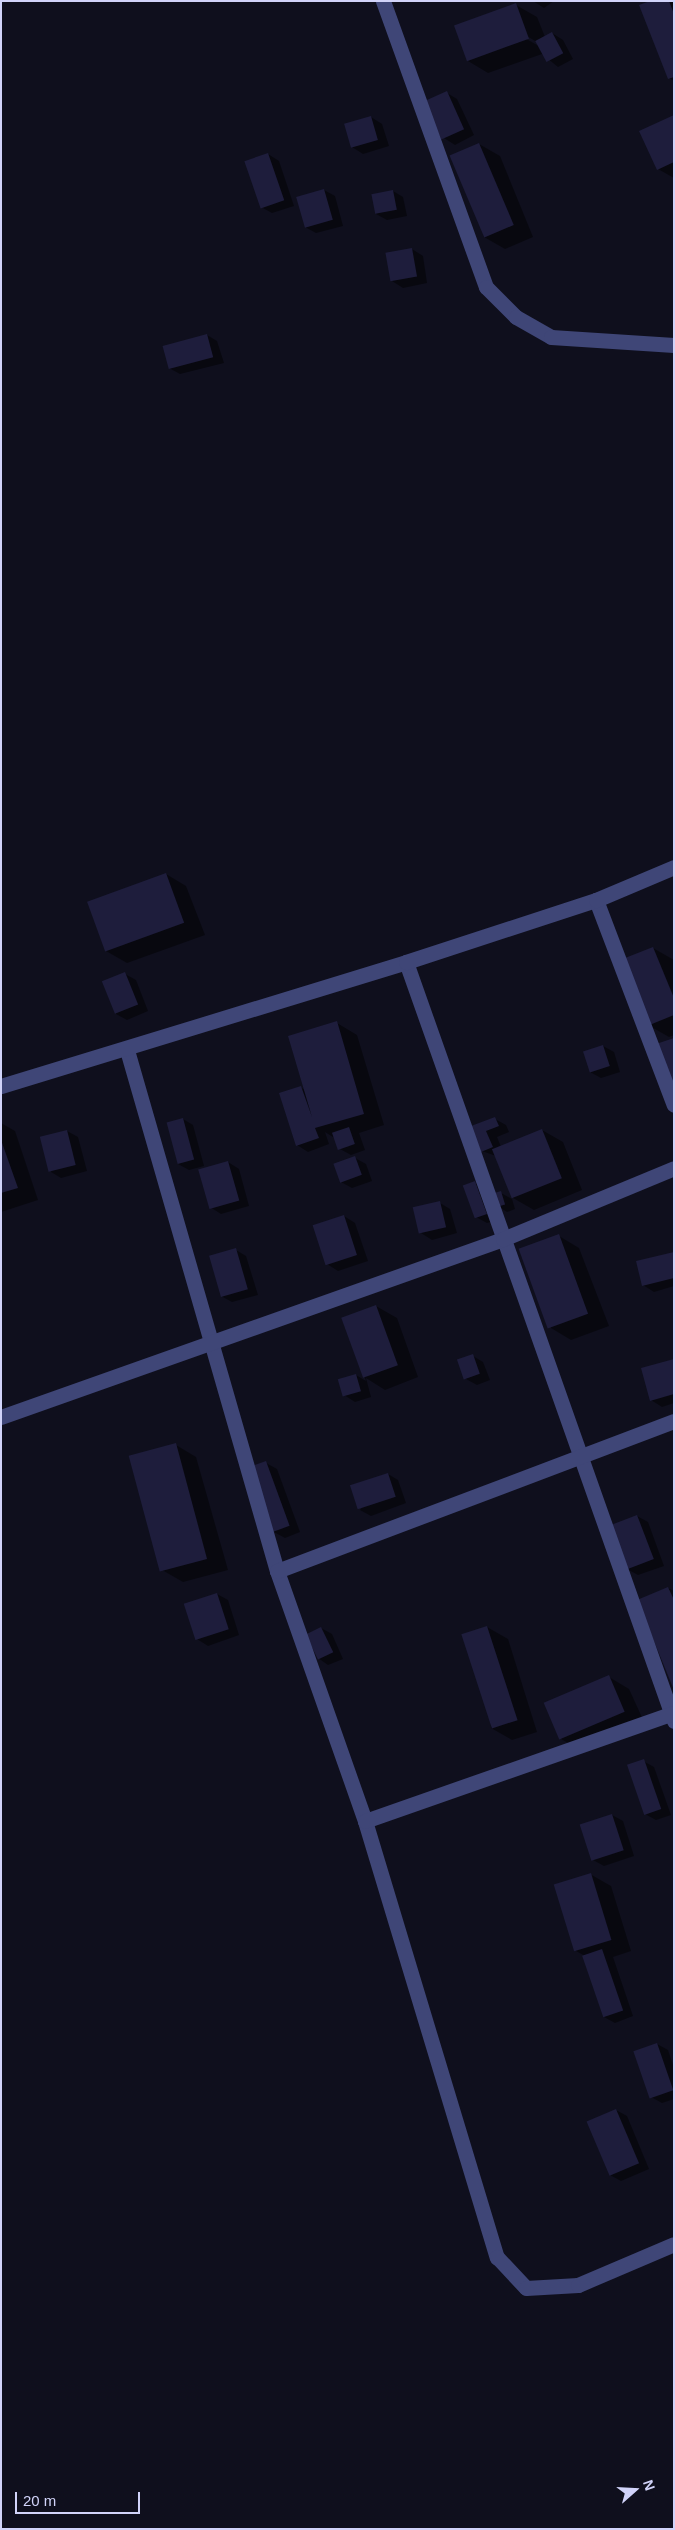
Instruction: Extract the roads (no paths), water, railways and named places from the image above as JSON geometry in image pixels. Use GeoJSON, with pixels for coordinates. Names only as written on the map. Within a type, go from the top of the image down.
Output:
{"type":"FeatureCollection","features":[{"type":"Feature","properties":{"kind":"street"},"geometry":{"type":"LineString","coordinates":[[383,1],[486,288],[516,317],[551,337],[674,345]]}},
{"type":"Feature","properties":{"kind":"street"},"geometry":{"type":"LineString","coordinates":[[1,1086],[127,1050],[406,962],[596,900],[674,867]]}},
{"type":"Feature","properties":{"kind":"street"},"geometry":{"type":"LineString","coordinates":[[596,900],[674,1105]]}},
{"type":"Feature","properties":{"kind":"street"},"geometry":{"type":"LineString","coordinates":[[365,1821],[673,1716],[406,962]]}},
{"type":"Feature","properties":{"kind":"street"},"geometry":{"type":"LineString","coordinates":[[127,1050],[277,1571],[365,1821],[497,2256],[526,2288],[578,2285],[674,2244]]}},
{"type":"Feature","properties":{"kind":"street"},"geometry":{"type":"LineString","coordinates":[[1,1417],[503,1239],[674,1168]]}},
{"type":"Feature","properties":{"kind":"street"},"geometry":{"type":"LineString","coordinates":[[277,1571],[674,1421]]}}]}
